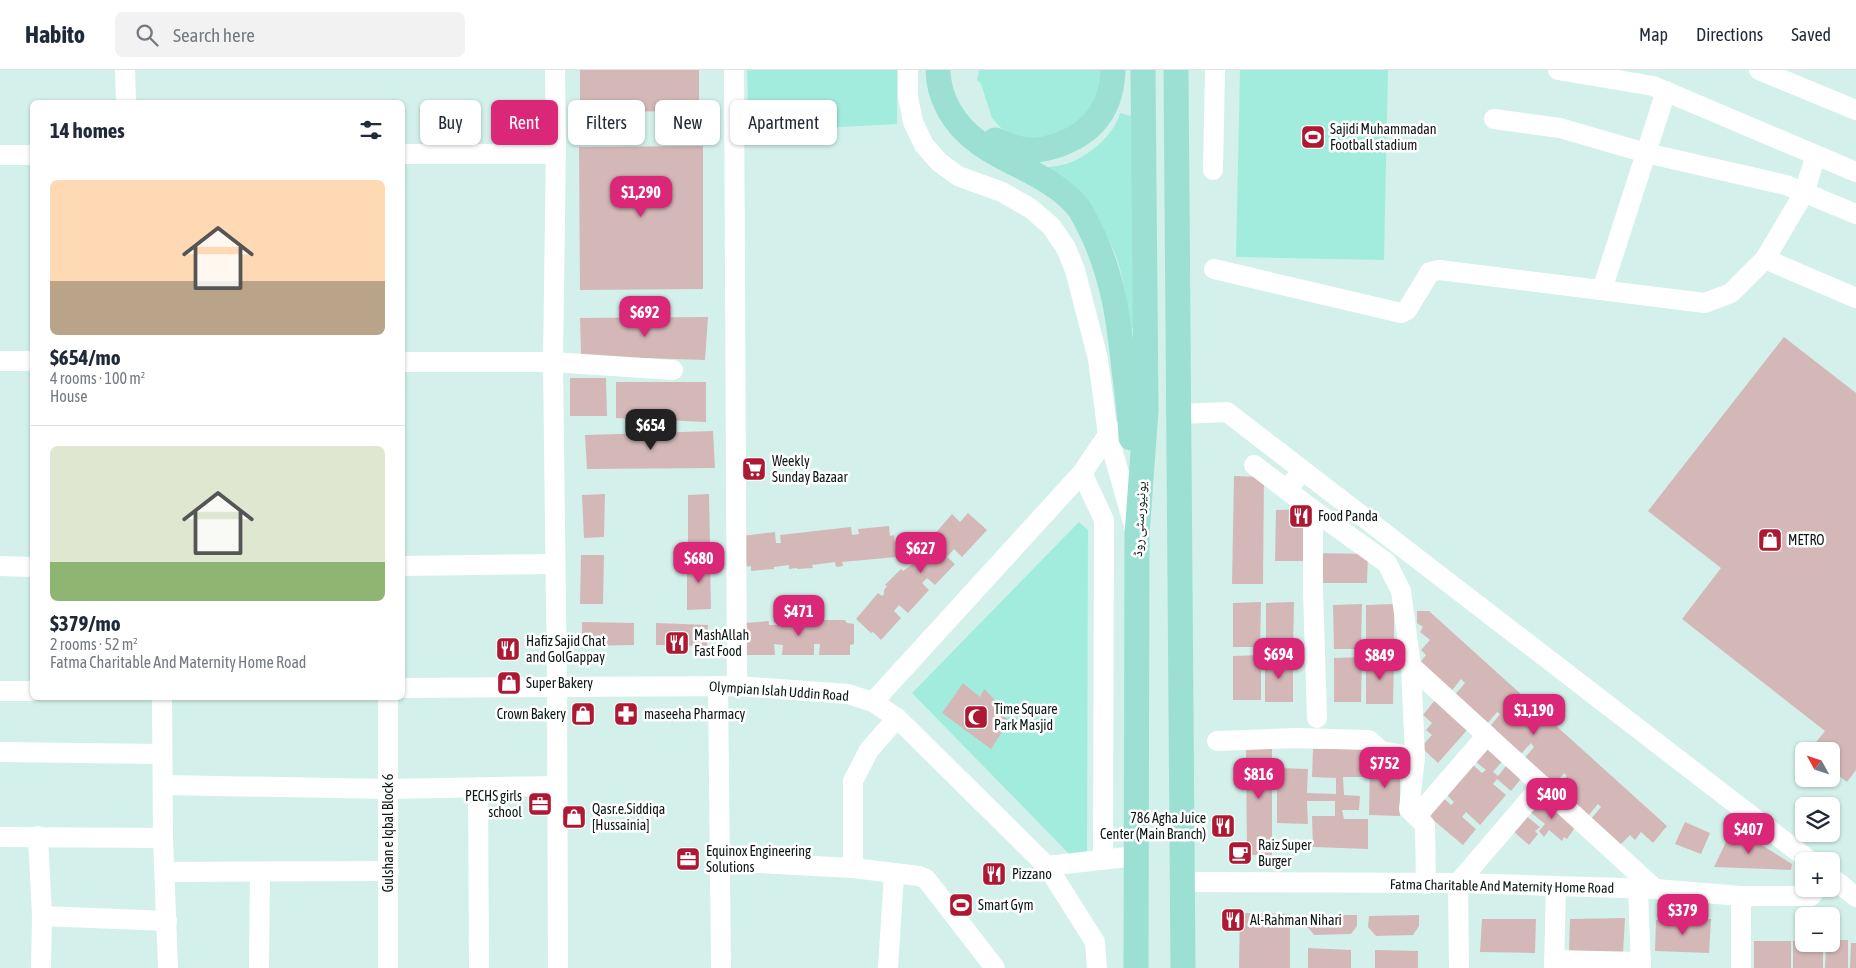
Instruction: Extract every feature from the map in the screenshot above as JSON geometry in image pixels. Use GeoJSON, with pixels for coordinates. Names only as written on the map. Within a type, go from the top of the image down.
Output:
{"type":"FeatureCollection","features":[{"type":"Feature","properties":{"kind":"main road"},"geometry":{"type":"LineString","coordinates":[[938,70],[943,98],[954,118],[968,135],[982,146],[1008,161],[1038,174],[1078,207],[1090,228],[1104,261],[1118,314],[1138,417]]}},
{"type":"Feature","properties":{"kind":"main road"},"geometry":{"type":"LineString","coordinates":[[951,70],[955,100],[962,113],[974,127],[1011,147],[1032,151],[1054,147],[1073,139],[1092,126],[1104,109],[1113,81],[1114,70]]}},
{"type":"Feature","properties":{"kind":"main road"},"geometry":{"type":"LineString","coordinates":[[1138,417],[1143,70]]}},
{"type":"Feature","properties":{"kind":"main road"},"geometry":{"type":"LineString","coordinates":[[1176,70],[1175,170],[1179,414],[1183,968]]}},
{"type":"Feature","properties":{"kind":"main road"},"geometry":{"type":"LineString","coordinates":[[1175,170],[1189,107],[1191,70]]}},
{"type":"Feature","properties":{"kind":"main road","name":"یونیورسٹی روڈ"},"geometry":{"type":"LineString","coordinates":[[1136,968],[1138,417]]}},
{"type":"Feature","properties":{"kind":"street"},"geometry":{"type":"LineString","coordinates":[[125,70],[126,100]]}},
{"type":"Feature","properties":{"kind":"street"},"geometry":{"type":"LineString","coordinates":[[555,70],[556,154],[553,362],[558,968]]}},
{"type":"Feature","properties":{"kind":"street"},"geometry":{"type":"LineString","coordinates":[[721,968],[720,862],[727,686],[734,70]]}},
{"type":"Feature","properties":{"kind":"street"},"geometry":{"type":"LineString","coordinates":[[908,70],[908,97],[913,122],[924,146],[934,157],[958,176],[1002,192],[1030,208],[1051,226],[1066,248],[1076,270],[1098,359],[1108,435],[1137,536]]}},
{"type":"Feature","properties":{"kind":"street"},"geometry":{"type":"LineString","coordinates":[[1212,170],[1215,70]]}},
{"type":"Feature","properties":{"kind":"street"},"geometry":{"type":"LineString","coordinates":[[1558,70],[1653,86],[1856,172]]}},
{"type":"Feature","properties":{"kind":"street"},"geometry":{"type":"LineString","coordinates":[[1759,70],[1856,110]]}},
{"type":"Feature","properties":{"kind":"street"},"geometry":{"type":"LineString","coordinates":[[1602,290],[1666,91]]}},
{"type":"Feature","properties":{"kind":"street"},"geometry":{"type":"LineString","coordinates":[[1494,119],[1560,128],[1646,152],[1786,186],[1856,214]]}},
{"type":"Feature","properties":{"kind":"street"},"geometry":{"type":"LineString","coordinates":[[405,154],[556,154]]}},
{"type":"Feature","properties":{"kind":"street"},"geometry":{"type":"LineString","coordinates":[[0,155],[30,155]]}},
{"type":"Feature","properties":{"kind":"street"},"geometry":{"type":"LineString","coordinates":[[1214,269],[1401,313],[1407,310],[1430,272],[1438,270],[1705,303],[1731,293],[1765,259],[1804,193],[1816,155]]}},
{"type":"Feature","properties":{"kind":"street"},"geometry":{"type":"LineString","coordinates":[[1765,259],[1856,298]]}},
{"type":"Feature","properties":{"kind":"street"},"geometry":{"type":"LineString","coordinates":[[0,360],[30,361]]}},
{"type":"Feature","properties":{"kind":"street"},"geometry":{"type":"LineString","coordinates":[[405,362],[553,362],[673,370]]}},
{"type":"Feature","properties":{"kind":"street"},"geometry":{"type":"LineString","coordinates":[[1179,414],[1228,412],[1302,471],[1798,852]]}},
{"type":"Feature","properties":{"kind":"street"},"geometry":{"type":"LineString","coordinates":[[873,702],[1082,473],[1108,435],[1138,417]]}},
{"type":"Feature","properties":{"kind":"street"},"geometry":{"type":"LineString","coordinates":[[1254,465],[1387,563],[1402,590],[1411,666],[1415,757],[1409,809],[1424,825],[1426,884]]}},
{"type":"Feature","properties":{"kind":"street"},"geometry":{"type":"LineString","coordinates":[[1287,490],[1302,471]]}},
{"type":"Feature","properties":{"kind":"street"},"geometry":{"type":"LineString","coordinates":[[1082,473],[1104,520],[1103,860]]}},
{"type":"Feature","properties":{"kind":"street"},"geometry":{"type":"LineString","coordinates":[[1313,510],[1313,590],[1317,718]]}},
{"type":"Feature","properties":{"kind":"street"},"geometry":{"type":"LineString","coordinates":[[405,566],[555,564]]}},
{"type":"Feature","properties":{"kind":"street"},"geometry":{"type":"LineString","coordinates":[[0,566],[30,567]]}},
{"type":"Feature","properties":{"kind":"street"},"geometry":{"type":"LineString","coordinates":[[1411,666],[1542,785],[1646,888],[1641,965],[1554,964],[1556,886]]}},
{"type":"Feature","properties":{"kind":"street","name":"Olympian Islah Uddin Road"},"geometry":{"type":"LineString","coordinates":[[405,688],[727,686],[848,694],[873,702],[897,718],[1047,866],[1095,942],[1097,968]]}},
{"type":"Feature","properties":{"kind":"street"},"geometry":{"type":"LineString","coordinates":[[0,691],[30,691]]}},
{"type":"Feature","properties":{"kind":"street"},"geometry":{"type":"LineString","coordinates":[[162,700],[163,838],[168,968]]}},
{"type":"Feature","properties":{"kind":"street","name":"Gulshan e Iqbal Block 6"},"geometry":{"type":"LineString","coordinates":[[388,700],[388,968]]}},
{"type":"Feature","properties":{"kind":"street"},"geometry":{"type":"LineString","coordinates":[[852,868],[853,781],[869,750],[897,718]]}},
{"type":"Feature","properties":{"kind":"street"},"geometry":{"type":"LineString","coordinates":[[1417,816],[1487,735]]}},
{"type":"Feature","properties":{"kind":"street"},"geometry":{"type":"LineString","coordinates":[[1217,741],[1297,738],[1369,740],[1382,751],[1415,757]]}},
{"type":"Feature","properties":{"kind":"street"},"geometry":{"type":"LineString","coordinates":[[0,752],[162,754]]}},
{"type":"Feature","properties":{"kind":"street"},"geometry":{"type":"LineString","coordinates":[[163,785],[388,789],[557,786]]}},
{"type":"Feature","properties":{"kind":"street"},"geometry":{"type":"LineString","coordinates":[[1458,968],[1458,884],[1542,785]]}},
{"type":"Feature","properties":{"kind":"street"},"geometry":{"type":"LineString","coordinates":[[478,787],[479,968]]}},
{"type":"Feature","properties":{"kind":"street"},"geometry":{"type":"LineString","coordinates":[[38,836],[42,916],[41,968]]}},
{"type":"Feature","properties":{"kind":"street"},"geometry":{"type":"LineString","coordinates":[[0,837],[163,838]]}},
{"type":"Feature","properties":{"kind":"street"},"geometry":{"type":"LineString","coordinates":[[1047,866],[1136,856]]}},
{"type":"Feature","properties":{"kind":"street"},"geometry":{"type":"LineString","coordinates":[[720,862],[852,868],[918,876],[926,879],[996,968]]}},
{"type":"Feature","properties":{"kind":"street"},"geometry":{"type":"LineString","coordinates":[[165,872],[389,871]]}},
{"type":"Feature","properties":{"kind":"street"},"geometry":{"type":"LineString","coordinates":[[259,968],[260,872]]}},
{"type":"Feature","properties":{"kind":"street"},"geometry":{"type":"LineString","coordinates":[[888,968],[894,874]]}},
{"type":"Feature","properties":{"kind":"street","name":"Fatma Charitable And Maternity Home Road"},"geometry":{"type":"LineString","coordinates":[[1183,882],[1458,884],[1646,888],[1741,896],[1795,896]]}},
{"type":"Feature","properties":{"kind":"street"},"geometry":{"type":"LineString","coordinates":[[1840,884],[1856,897]]}},
{"type":"Feature","properties":{"kind":"street"},"geometry":{"type":"LineString","coordinates":[[1741,896],[1741,968]]}},
{"type":"Feature","properties":{"kind":"street"},"geometry":{"type":"LineString","coordinates":[[42,916],[167,921]]}},
{"type":"Feature","properties":{"kind":"green space"},"geometry":{"type":"Polygon","coordinates":[[[747,70],[897,70],[897,124],[837,127],[837,100],[748,100],[747,70]]]}},
{"type":"Feature","properties":{"kind":"green space"},"geometry":{"type":"Polygon","coordinates":[[[979,70],[1107,70],[1088,114],[1049,140],[1020,138],[1002,129],[992,118],[981,84],[977,80],[979,70]]]}},
{"type":"Feature","properties":{"kind":"green space"},"geometry":{"type":"Polygon","coordinates":[[[1240,70],[1388,70],[1384,260],[1236,257],[1240,70]]]}},
{"type":"Feature","properties":{"kind":"green space"},"geometry":{"type":"Polygon","coordinates":[[[1120,113],[1131,116],[1136,331],[1128,326],[1123,281],[1115,253],[1101,226],[1076,196],[1046,168],[1077,160],[1093,150],[1113,129],[1120,113]]]}},
{"type":"Feature","properties":{"kind":"green space"},"geometry":{"type":"Polygon","coordinates":[[[1079,522],[1088,530],[1087,861],[1075,860],[912,693],[1079,522]]]}},
{"type":"Feature","properties":{"kind":"building"},"geometry":{"type":"Polygon","coordinates":[[[580,70],[699,70],[699,100],[655,100],[655,111],[645,111],[645,100],[580,100],[580,70]]]}},
{"type":"Feature","properties":{"kind":"building"},"geometry":{"type":"Polygon","coordinates":[[[703,146],[703,289],[580,290],[579,147],[703,146]]]}},
{"type":"Feature","properties":{"kind":"building"},"geometry":{"type":"Polygon","coordinates":[[[708,317],[705,360],[581,356],[580,318],[708,317]]]}},
{"type":"Feature","properties":{"kind":"building","name":"METRO"},"geometry":{"type":"Polygon","coordinates":[[[1784,337],[1856,393],[1856,770],[1847,782],[1840,777],[1840,742],[1816,742],[1825,731],[1682,619],[1721,568],[1648,511],[1784,337]]]}},
{"type":"Feature","properties":{"kind":"building"},"geometry":{"type":"Polygon","coordinates":[[[570,378],[606,378],[607,416],[570,416],[570,378]]]}},
{"type":"Feature","properties":{"kind":"building"},"geometry":{"type":"Polygon","coordinates":[[[616,382],[706,382],[706,422],[616,418],[616,382]]]}},
{"type":"Feature","properties":{"kind":"building"},"geometry":{"type":"Polygon","coordinates":[[[713,431],[715,468],[587,469],[585,435],[713,431]]]}},
{"type":"Feature","properties":{"kind":"building"},"geometry":{"type":"Polygon","coordinates":[[[1234,476],[1264,477],[1263,584],[1232,584],[1234,476]]]}},
{"type":"Feature","properties":{"kind":"building"},"geometry":{"type":"Polygon","coordinates":[[[605,494],[604,537],[584,538],[582,495],[605,494]]]}},
{"type":"Feature","properties":{"kind":"building"},"geometry":{"type":"Polygon","coordinates":[[[709,494],[710,545],[688,545],[688,495],[709,494]]]}},
{"type":"Feature","properties":{"kind":"building"},"geometry":{"type":"Polygon","coordinates":[[[1307,509],[1306,561],[1275,561],[1276,510],[1307,509]]]}},
{"type":"Feature","properties":{"kind":"building"},"geometry":{"type":"Polygon","coordinates":[[[968,513],[987,530],[962,557],[954,549],[947,557],[955,564],[935,585],[927,578],[922,583],[929,590],[908,613],[899,605],[894,611],[901,618],[881,640],[873,632],[871,633],[856,619],[878,593],[882,596],[884,594],[887,586],[885,585],[901,569],[903,571],[910,566],[915,560],[913,559],[952,514],[960,522],[968,513]]]}},
{"type":"Feature","properties":{"kind":"building"},"geometry":{"type":"Polygon","coordinates":[[[889,526],[890,536],[894,535],[896,557],[842,562],[843,566],[836,567],[835,562],[812,565],[813,568],[797,569],[789,569],[789,565],[774,567],[774,569],[751,571],[751,566],[742,567],[742,536],[775,532],[776,543],[781,543],[780,535],[851,527],[852,535],[859,534],[858,529],[889,526]]]}},
{"type":"Feature","properties":{"kind":"building"},"geometry":{"type":"Polygon","coordinates":[[[1316,553],[1368,554],[1367,583],[1315,583],[1316,553]]]}},
{"type":"Feature","properties":{"kind":"building"},"geometry":{"type":"Polygon","coordinates":[[[581,555],[604,555],[603,604],[580,604],[581,555]]]}},
{"type":"Feature","properties":{"kind":"building"},"geometry":{"type":"Polygon","coordinates":[[[710,558],[711,609],[687,610],[687,559],[710,558]]]}},
{"type":"Feature","properties":{"kind":"building"},"geometry":{"type":"Polygon","coordinates":[[[1261,602],[1260,647],[1233,647],[1233,603],[1261,602]]]}},
{"type":"Feature","properties":{"kind":"building"},"geometry":{"type":"Polygon","coordinates":[[[1294,602],[1293,647],[1266,647],[1266,603],[1294,602]]]}},
{"type":"Feature","properties":{"kind":"building"},"geometry":{"type":"Polygon","coordinates":[[[1362,604],[1361,649],[1334,649],[1333,605],[1362,604]]]}},
{"type":"Feature","properties":{"kind":"building"},"geometry":{"type":"Polygon","coordinates":[[[1394,604],[1394,649],[1366,649],[1366,605],[1394,604]]]}},
{"type":"Feature","properties":{"kind":"building"},"geometry":{"type":"Polygon","coordinates":[[[1417,611],[1429,611],[1667,826],[1653,843],[1641,832],[1635,840],[1630,835],[1619,846],[1590,820],[1601,807],[1598,804],[1587,817],[1556,790],[1567,776],[1564,773],[1553,787],[1523,760],[1534,747],[1531,743],[1519,756],[1488,729],[1500,714],[1497,712],[1486,725],[1453,697],[1465,683],[1461,679],[1450,693],[1419,664],[1426,655],[1421,650],[1430,640],[1420,632],[1423,627],[1417,623],[1417,611]]]}},
{"type":"Feature","properties":{"kind":"building"},"geometry":{"type":"Polygon","coordinates":[[[778,620],[845,620],[847,623],[854,624],[854,644],[850,645],[850,655],[819,655],[820,644],[814,644],[814,655],[782,655],[783,645],[774,644],[775,655],[744,655],[744,623],[769,621],[769,625],[778,625],[778,620]]]}},
{"type":"Feature","properties":{"kind":"building"},"geometry":{"type":"Polygon","coordinates":[[[582,622],[634,623],[634,645],[582,646],[582,622]]]}},
{"type":"Feature","properties":{"kind":"building"},"geometry":{"type":"Polygon","coordinates":[[[656,623],[708,625],[707,646],[656,645],[656,623]]]}},
{"type":"Feature","properties":{"kind":"building"},"geometry":{"type":"Polygon","coordinates":[[[1261,655],[1261,700],[1233,700],[1233,656],[1261,655]]]}},
{"type":"Feature","properties":{"kind":"building"},"geometry":{"type":"Polygon","coordinates":[[[1293,657],[1293,702],[1265,702],[1265,658],[1293,657]]]}},
{"type":"Feature","properties":{"kind":"building"},"geometry":{"type":"Polygon","coordinates":[[[1362,657],[1361,702],[1334,702],[1334,658],[1362,657]]]}},
{"type":"Feature","properties":{"kind":"building"},"geometry":{"type":"Polygon","coordinates":[[[1366,659],[1394,659],[1393,704],[1366,704],[1366,659]]]}},
{"type":"Feature","properties":{"kind":"building","name":"Time Square Park Masjid"},"geometry":{"type":"Polygon","coordinates":[[[963,683],[980,697],[984,689],[996,701],[993,706],[1009,721],[991,749],[942,713],[963,683]]]}},
{"type":"Feature","properties":{"kind":"building"},"geometry":{"type":"Polygon","coordinates":[[[1435,700],[1468,729],[1438,763],[1421,747],[1432,735],[1426,730],[1432,723],[1423,715],[1435,700]]]}},
{"type":"Feature","properties":{"kind":"building"},"geometry":{"type":"Polygon","coordinates":[[[1490,745],[1505,758],[1493,772],[1498,776],[1509,762],[1524,775],[1511,791],[1497,779],[1493,784],[1506,795],[1480,825],[1466,812],[1462,817],[1476,829],[1463,845],[1426,814],[1441,796],[1451,805],[1454,802],[1445,793],[1472,764],[1482,773],[1486,770],[1475,761],[1490,745]]]}},
{"type":"Feature","properties":{"kind":"building"},"geometry":{"type":"Polygon","coordinates":[[[1272,746],[1272,855],[1247,855],[1246,747],[1272,746]]]}},
{"type":"Feature","properties":{"kind":"building"},"geometry":{"type":"Polygon","coordinates":[[[1313,749],[1367,749],[1367,777],[1343,777],[1344,795],[1360,796],[1359,810],[1342,810],[1344,819],[1368,819],[1368,849],[1313,847],[1312,816],[1335,816],[1335,801],[1307,801],[1308,824],[1277,823],[1277,768],[1308,769],[1307,793],[1336,794],[1336,778],[1312,777],[1313,749]]]}},
{"type":"Feature","properties":{"kind":"building"},"geometry":{"type":"Polygon","coordinates":[[[1370,762],[1400,762],[1400,816],[1369,815],[1370,762]]]}},
{"type":"Feature","properties":{"kind":"building"},"geometry":{"type":"Polygon","coordinates":[[[1543,796],[1576,826],[1567,839],[1564,837],[1562,841],[1549,830],[1544,837],[1539,831],[1545,824],[1529,811],[1543,796]]]}},
{"type":"Feature","properties":{"kind":"building"},"geometry":{"type":"Polygon","coordinates":[[[1525,815],[1540,827],[1535,831],[1538,834],[1529,845],[1513,831],[1525,815]]]}},
{"type":"Feature","properties":{"kind":"building"},"geometry":{"type":"Polygon","coordinates":[[[1685,822],[1710,833],[1701,854],[1675,844],[1685,822]]]}},
{"type":"Feature","properties":{"kind":"building"},"geometry":{"type":"Polygon","coordinates":[[[1733,827],[1792,864],[1791,870],[1714,867],[1733,827]]]}},
{"type":"Feature","properties":{"kind":"building"},"geometry":{"type":"Polygon","coordinates":[[[1240,913],[1290,914],[1290,968],[1239,968],[1240,913]]]}},
{"type":"Feature","properties":{"kind":"building"},"geometry":{"type":"Polygon","coordinates":[[[1307,915],[1357,915],[1357,926],[1351,934],[1314,935],[1307,926],[1307,915]]]}},
{"type":"Feature","properties":{"kind":"building"},"geometry":{"type":"Polygon","coordinates":[[[1419,915],[1419,926],[1413,935],[1376,936],[1368,927],[1369,916],[1419,915]]]}},
{"type":"Feature","properties":{"kind":"building"},"geometry":{"type":"Polygon","coordinates":[[[1625,918],[1623,953],[1569,952],[1570,919],[1625,918]]]}},
{"type":"Feature","properties":{"kind":"building"},"geometry":{"type":"Polygon","coordinates":[[[1482,919],[1536,919],[1535,953],[1480,952],[1482,919]]]}},
{"type":"Feature","properties":{"kind":"building"},"geometry":{"type":"Polygon","coordinates":[[[1711,919],[1709,953],[1655,951],[1656,920],[1711,919]]]}},
{"type":"Feature","properties":{"kind":"building"},"geometry":{"type":"Polygon","coordinates":[[[1840,940],[1848,940],[1848,968],[1825,968],[1826,952],[1840,952],[1840,940]]]}},
{"type":"Feature","properties":{"kind":"building"},"geometry":{"type":"Polygon","coordinates":[[[1754,941],[1791,941],[1791,968],[1754,968],[1754,941]]]}},
{"type":"Feature","properties":{"kind":"building"},"geometry":{"type":"Polygon","coordinates":[[[1793,941],[1795,941],[1795,952],[1823,952],[1823,968],[1793,968],[1793,941]]]}},
{"type":"Feature","properties":{"kind":"building"},"geometry":{"type":"Polygon","coordinates":[[[1851,943],[1856,943],[1856,968],[1850,968],[1851,943]]]}},
{"type":"Feature","properties":{"kind":"building"},"geometry":{"type":"Polygon","coordinates":[[[1308,948],[1351,950],[1351,968],[1308,968],[1308,948]]]}},
{"type":"Feature","properties":{"kind":"building"},"geometry":{"type":"Polygon","coordinates":[[[1375,950],[1418,951],[1418,968],[1375,968],[1375,950]]]}},
{"type":"Feature","properties":{"kind":"place","name":"Sajidi Muhammadan Football stadium"},"geometry":{"type":"Point","coordinates":[1313,137]}},
{"type":"Feature","properties":{"kind":"place","name":"Weekly Sunday Bazaar"},"geometry":{"type":"Point","coordinates":[754,469]}},
{"type":"Feature","properties":{"kind":"place","name":"Food Panda"},"geometry":{"type":"Point","coordinates":[1301,516]}},
{"type":"Feature","properties":{"kind":"place","name":"METRO"},"geometry":{"type":"Point","coordinates":[1770,540]}},
{"type":"Feature","properties":{"kind":"place","name":"MashAllah Fast Food"},"geometry":{"type":"Point","coordinates":[677,643]}},
{"type":"Feature","properties":{"kind":"place","name":"Hafiz Sajid Chat and GolGappay"},"geometry":{"type":"Point","coordinates":[508,649]}},
{"type":"Feature","properties":{"kind":"place","name":"Super Bakery"},"geometry":{"type":"Point","coordinates":[509,683]}},
{"type":"Feature","properties":{"kind":"place","name":"Crown Bakery"},"geometry":{"type":"Point","coordinates":[583,714]}},
{"type":"Feature","properties":{"kind":"place","name":"maseeha Pharmacy"},"geometry":{"type":"Point","coordinates":[626,714]}},
{"type":"Feature","properties":{"kind":"place","name":"Time Square Park Masjid"},"geometry":{"type":"Point","coordinates":[976,717]}},
{"type":"Feature","properties":{"kind":"place","name":"PECHS girls school"},"geometry":{"type":"Point","coordinates":[540,804]}},
{"type":"Feature","properties":{"kind":"place","name":"Qasr.e.Siddiqa [Hussainia]"},"geometry":{"type":"Point","coordinates":[574,817]}},
{"type":"Feature","properties":{"kind":"place","name":"786 Agha Juice Center (Main Branch)"},"geometry":{"type":"Point","coordinates":[1223,826]}},
{"type":"Feature","properties":{"kind":"place","name":"Raiz Super Burger"},"geometry":{"type":"Point","coordinates":[1240,853]}},
{"type":"Feature","properties":{"kind":"place","name":"Equinox Engineering Solutions"},"geometry":{"type":"Point","coordinates":[688,859]}},
{"type":"Feature","properties":{"kind":"place","name":"Pizzano"},"geometry":{"type":"Point","coordinates":[994,874]}},
{"type":"Feature","properties":{"kind":"place","name":"Smart Gym"},"geometry":{"type":"Point","coordinates":[961,905]}},
{"type":"Feature","properties":{"kind":"place","name":"Al-Rahman Nihari"},"geometry":{"type":"Point","coordinates":[1233,920]}}]}
